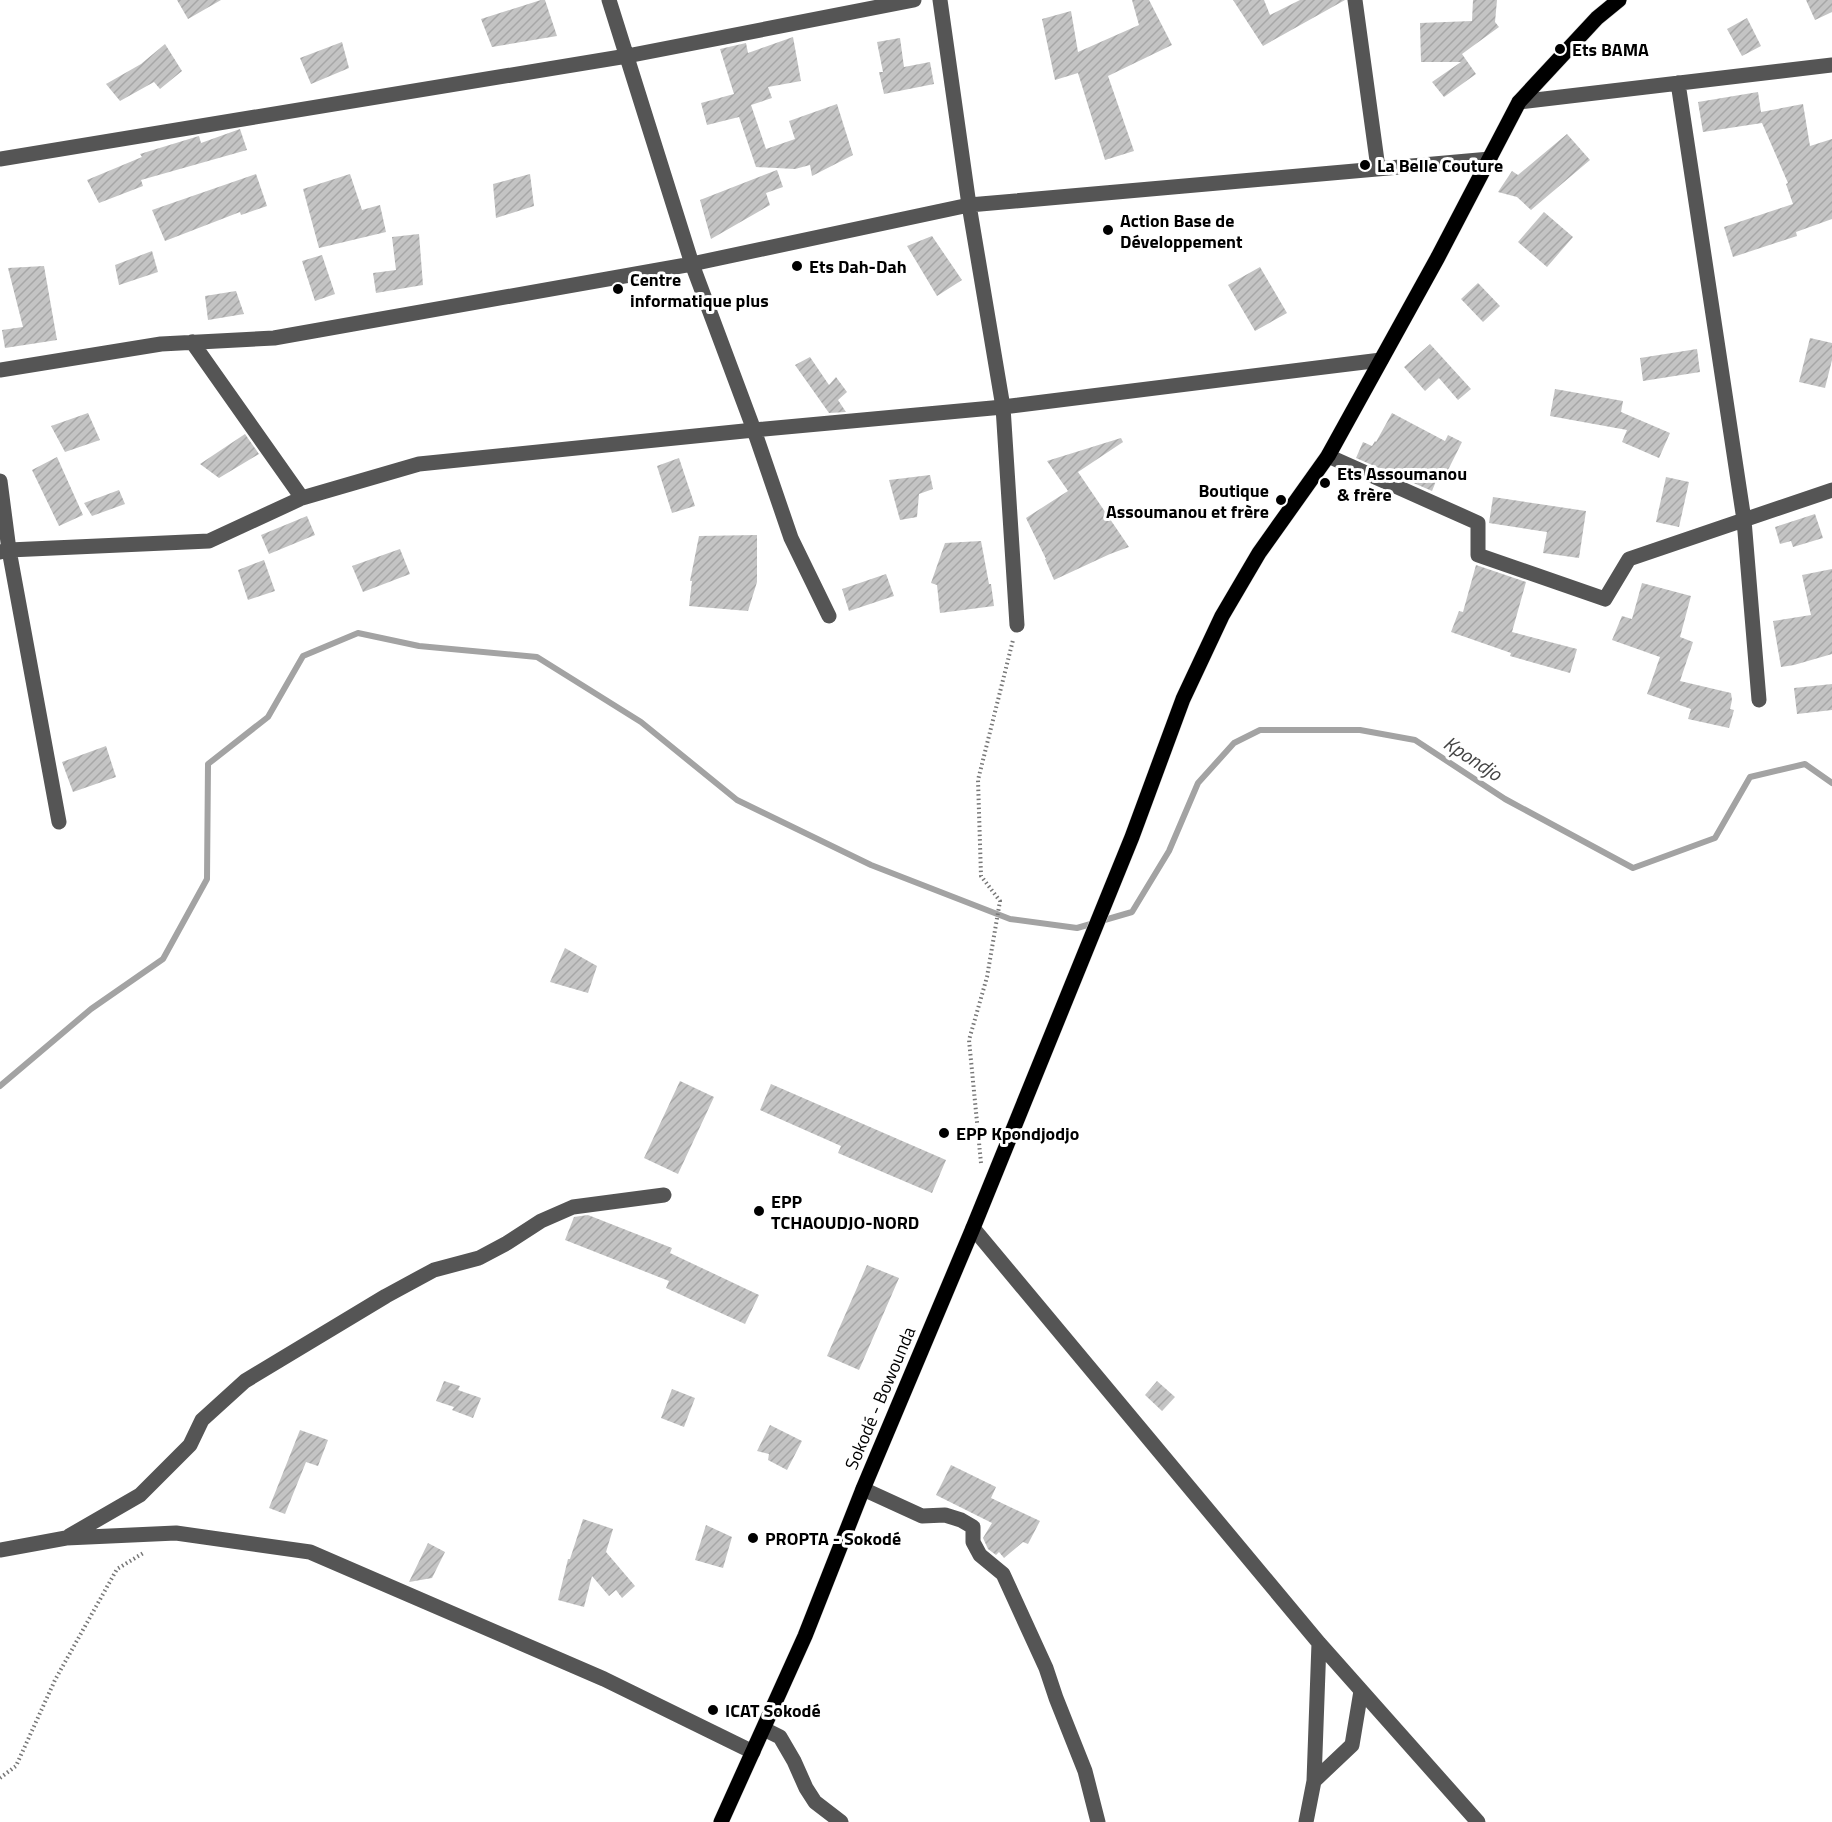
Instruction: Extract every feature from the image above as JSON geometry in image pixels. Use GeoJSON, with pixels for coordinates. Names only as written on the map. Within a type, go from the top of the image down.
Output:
{"type":"FeatureCollection","features":[{"type":"Feature","properties":{"kind":"main road","name":"Sokodé - Bowounda"},"geometry":{"type":"LineString","coordinates":[[721,1822],[805,1636],[863,1489],[973,1228],[1132,837],[1183,699],[1222,616],[1259,553],[1328,456],[1438,257],[1519,102],[1597,18],[1618,0]]}},
{"type":"Feature","properties":{"kind":"street"},"geometry":{"type":"LineString","coordinates":[[609,0],[692,264],[754,429],[791,538],[829,616]]}},
{"type":"Feature","properties":{"kind":"street"},"geometry":{"type":"LineString","coordinates":[[0,159],[627,56],[914,0]]}},
{"type":"Feature","properties":{"kind":"street"},"geometry":{"type":"LineString","coordinates":[[940,0],[969,205],[1004,407],[1017,625]]}},
{"type":"Feature","properties":{"kind":"street"},"geometry":{"type":"LineString","coordinates":[[1355,0],[1378,168]]}},
{"type":"Feature","properties":{"kind":"street"},"geometry":{"type":"LineString","coordinates":[[1519,102],[1832,65]]}},
{"type":"Feature","properties":{"kind":"street"},"geometry":{"type":"LineString","coordinates":[[1678,83],[1744,520],[1759,700]]}},
{"type":"Feature","properties":{"kind":"street"},"geometry":{"type":"LineString","coordinates":[[0,370],[161,344],[274,338],[692,264],[969,205],[1490,159]]}},
{"type":"Feature","properties":{"kind":"street"},"geometry":{"type":"LineString","coordinates":[[192,342],[302,498]]}},
{"type":"Feature","properties":{"kind":"street"},"geometry":{"type":"LineString","coordinates":[[5,551],[209,541],[302,498],[419,464],[754,429],[1004,407],[1381,360]]}},
{"type":"Feature","properties":{"kind":"street"},"geometry":{"type":"LineString","coordinates":[[1328,456],[1478,523],[1478,555],[1605,599],[1629,559],[1832,490]]}},
{"type":"Feature","properties":{"kind":"street"},"geometry":{"type":"LineString","coordinates":[[0,481],[5,551],[59,822]]}},
{"type":"Feature","properties":{"kind":"street"},"geometry":{"type":"LineString","coordinates":[[66,1538],[140,1495],[190,1444],[202,1420],[245,1381],[386,1296],[434,1270],[479,1258],[541,1221],[573,1207],[664,1195]]}},
{"type":"Feature","properties":{"kind":"street"},"geometry":{"type":"LineString","coordinates":[[973,1228],[1319,1643],[1478,1822]]}},
{"type":"Feature","properties":{"kind":"street"},"geometry":{"type":"LineString","coordinates":[[863,1489],[922,1516],[945,1515],[973,1527],[973,1542],[980,1555],[1003,1574],[1046,1668],[1085,1771],[1098,1822]]}},
{"type":"Feature","properties":{"kind":"street"},"geometry":{"type":"LineString","coordinates":[[0,1550],[66,1538],[176,1533],[310,1552],[604,1678],[753,1752]]}},
{"type":"Feature","properties":{"kind":"street"},"geometry":{"type":"LineString","coordinates":[[1306,1822],[1314,1781],[1319,1643]]}},
{"type":"Feature","properties":{"kind":"street"},"geometry":{"type":"LineString","coordinates":[[1314,1781],[1352,1745],[1361,1692]]}},
{"type":"Feature","properties":{"kind":"street"},"geometry":{"type":"LineString","coordinates":[[764,1729],[780,1737],[815,1802],[841,1822]]}},
{"type":"Feature","properties":{"kind":"path"},"geometry":{"type":"LineString","coordinates":[[981,1168],[969,1040],[987,977],[1000,901],[981,876],[978,780],[1017,625]]}},
{"type":"Feature","properties":{"kind":"path"},"geometry":{"type":"LineString","coordinates":[[0,1778],[16,1766],[55,1680],[117,1569],[147,1551]]}},
{"type":"Feature","properties":{"kind":"building"},"geometry":{"type":"Polygon","coordinates":[[[177,0],[221,0],[188,19],[177,0]]]}},
{"type":"Feature","properties":{"kind":"building"},"geometry":{"type":"Polygon","coordinates":[[[545,0],[557,36],[492,47],[481,19],[545,0]]]}},
{"type":"Feature","properties":{"kind":"building"},"geometry":{"type":"Polygon","coordinates":[[[1132,0],[1149,0],[1172,45],[1108,76],[1134,151],[1105,160],[1078,73],[1055,80],[1042,19],[1071,11],[1078,52],[1139,25],[1132,0]]]}},
{"type":"Feature","properties":{"kind":"building"},"geometry":{"type":"Polygon","coordinates":[[[1233,0],[1264,0],[1270,15],[1300,0],[1345,0],[1263,46],[1233,0]]]}},
{"type":"Feature","properties":{"kind":"building"},"geometry":{"type":"Polygon","coordinates":[[[1473,0],[1497,0],[1495,22],[1499,27],[1462,54],[1476,74],[1444,97],[1432,82],[1461,62],[1421,62],[1420,23],[1472,21],[1473,0]]]}},
{"type":"Feature","properties":{"kind":"building"},"geometry":{"type":"Polygon","coordinates":[[[1806,0],[1832,0],[1832,12],[1815,20],[1806,0]]]}},
{"type":"Feature","properties":{"kind":"building"},"geometry":{"type":"Polygon","coordinates":[[[1747,18],[1761,46],[1742,56],[1727,29],[1747,18]]]}},
{"type":"Feature","properties":{"kind":"building"},"geometry":{"type":"Polygon","coordinates":[[[793,37],[801,81],[768,87],[772,98],[751,105],[766,149],[795,139],[789,121],[837,104],[853,155],[812,176],[810,165],[795,169],[756,167],[739,117],[707,125],[701,103],[734,94],[720,49],[746,43],[748,53],[793,37]]]}},
{"type":"Feature","properties":{"kind":"building"},"geometry":{"type":"Polygon","coordinates":[[[900,38],[904,67],[930,62],[934,84],[884,94],[879,72],[883,72],[877,42],[900,38]]]}},
{"type":"Feature","properties":{"kind":"building"},"geometry":{"type":"Polygon","coordinates":[[[342,42],[349,68],[311,84],[300,58],[342,42]]]}},
{"type":"Feature","properties":{"kind":"building"},"geometry":{"type":"Polygon","coordinates":[[[165,44],[182,71],[160,89],[154,82],[120,101],[106,84],[141,64],[165,44]]]}},
{"type":"Feature","properties":{"kind":"building"},"geometry":{"type":"Polygon","coordinates":[[[1758,92],[1761,112],[1803,104],[1810,146],[1832,139],[1832,219],[1796,232],[1797,236],[1733,257],[1724,227],[1793,204],[1786,184],[1788,183],[1762,123],[1703,132],[1698,102],[1758,92]]]}},
{"type":"Feature","properties":{"kind":"building"},"geometry":{"type":"Polygon","coordinates":[[[240,129],[247,150],[141,180],[143,186],[99,203],[87,180],[142,157],[140,154],[199,136],[201,143],[240,129]]]}},
{"type":"Feature","properties":{"kind":"building"},"geometry":{"type":"Polygon","coordinates":[[[1567,134],[1590,160],[1531,210],[1517,197],[1498,192],[1512,171],[1518,175],[1567,134]]]}},
{"type":"Feature","properties":{"kind":"building"},"geometry":{"type":"Polygon","coordinates":[[[777,170],[783,187],[766,193],[770,205],[711,239],[700,200],[777,170]]]}},
{"type":"Feature","properties":{"kind":"building"},"geometry":{"type":"Polygon","coordinates":[[[256,174],[267,206],[241,215],[240,212],[165,241],[152,210],[256,174]]]}},
{"type":"Feature","properties":{"kind":"building"},"geometry":{"type":"Polygon","coordinates":[[[350,174],[362,210],[380,205],[386,232],[319,248],[303,189],[350,174]]]}},
{"type":"Feature","properties":{"kind":"building"},"geometry":{"type":"Polygon","coordinates":[[[530,174],[534,206],[496,218],[493,184],[530,174]]]}},
{"type":"Feature","properties":{"kind":"building"},"geometry":{"type":"Polygon","coordinates":[[[1544,212],[1573,237],[1547,267],[1518,242],[1544,212]]]}},
{"type":"Feature","properties":{"kind":"building"},"geometry":{"type":"Polygon","coordinates":[[[419,234],[423,285],[376,293],[373,273],[396,270],[392,237],[419,234]]]}},
{"type":"Feature","properties":{"kind":"building"},"geometry":{"type":"Polygon","coordinates":[[[932,236],[962,280],[937,296],[907,246],[932,236]]]}},
{"type":"Feature","properties":{"kind":"building"},"geometry":{"type":"Polygon","coordinates":[[[152,251],[158,272],[119,285],[115,265],[152,251]]]}},
{"type":"Feature","properties":{"kind":"building"},"geometry":{"type":"Polygon","coordinates":[[[322,255],[335,294],[315,301],[302,261],[322,255]]]}},
{"type":"Feature","properties":{"kind":"building"},"geometry":{"type":"Polygon","coordinates":[[[44,266],[57,340],[5,348],[2,330],[23,327],[8,268],[44,266]]]}},
{"type":"Feature","properties":{"kind":"building"},"geometry":{"type":"Polygon","coordinates":[[[1260,267],[1287,313],[1255,331],[1228,285],[1260,267]]]}},
{"type":"Feature","properties":{"kind":"building"},"geometry":{"type":"Polygon","coordinates":[[[1478,283],[1500,306],[1483,322],[1461,299],[1478,283]]]}},
{"type":"Feature","properties":{"kind":"building"},"geometry":{"type":"Polygon","coordinates":[[[236,291],[244,314],[208,320],[205,296],[236,291]]]}},
{"type":"Feature","properties":{"kind":"building"},"geometry":{"type":"Polygon","coordinates":[[[1810,338],[1832,343],[1832,360],[1825,388],[1799,382],[1810,338]]]}},
{"type":"Feature","properties":{"kind":"building"},"geometry":{"type":"Polygon","coordinates":[[[1430,344],[1471,389],[1458,400],[1439,378],[1425,391],[1404,367],[1430,344]]]}},
{"type":"Feature","properties":{"kind":"building"},"geometry":{"type":"Polygon","coordinates":[[[1697,349],[1700,372],[1643,381],[1640,358],[1697,349]]]}},
{"type":"Feature","properties":{"kind":"building"},"geometry":{"type":"Polygon","coordinates":[[[810,357],[829,385],[836,377],[847,392],[838,400],[846,412],[829,413],[795,365],[810,357]]]}},
{"type":"Feature","properties":{"kind":"building"},"geometry":{"type":"Polygon","coordinates":[[[1555,389],[1623,401],[1621,412],[1670,433],[1659,458],[1622,442],[1627,430],[1550,416],[1555,389]]]}},
{"type":"Feature","properties":{"kind":"building"},"geometry":{"type":"Polygon","coordinates":[[[88,413],[100,440],[65,452],[51,426],[88,413]]]}},
{"type":"Feature","properties":{"kind":"building"},"geometry":{"type":"Polygon","coordinates":[[[1392,413],[1445,441],[1448,435],[1462,442],[1447,472],[1441,469],[1432,491],[1356,458],[1363,442],[1372,446],[1376,442],[1392,413]]]}},
{"type":"Feature","properties":{"kind":"building"},"geometry":{"type":"Polygon","coordinates":[[[245,434],[259,454],[219,478],[200,464],[245,434]]]}},
{"type":"Feature","properties":{"kind":"building"},"geometry":{"type":"Polygon","coordinates":[[[1121,438],[1123,442],[1078,472],[1129,547],[1054,580],[1026,518],[1068,491],[1047,461],[1121,438]]]}},
{"type":"Feature","properties":{"kind":"building"},"geometry":{"type":"Polygon","coordinates":[[[57,457],[83,515],[59,526],[32,470],[57,457]]]}},
{"type":"Feature","properties":{"kind":"building"},"geometry":{"type":"Polygon","coordinates":[[[679,458],[695,506],[672,513],[657,466],[679,458]]]}},
{"type":"Feature","properties":{"kind":"building"},"geometry":{"type":"Polygon","coordinates":[[[930,475],[933,489],[919,494],[917,517],[900,520],[889,480],[930,475]]]}},
{"type":"Feature","properties":{"kind":"building"},"geometry":{"type":"Polygon","coordinates":[[[1666,477],[1689,482],[1679,527],[1656,522],[1666,477]]]}},
{"type":"Feature","properties":{"kind":"building"},"geometry":{"type":"Polygon","coordinates":[[[119,490],[125,504],[92,516],[84,503],[119,490]]]}},
{"type":"Feature","properties":{"kind":"building"},"geometry":{"type":"Polygon","coordinates":[[[1493,497],[1586,511],[1579,558],[1543,553],[1547,532],[1489,523],[1493,497]]]}},
{"type":"Feature","properties":{"kind":"building"},"geometry":{"type":"Polygon","coordinates":[[[1815,514],[1823,538],[1793,547],[1791,541],[1780,544],[1775,527],[1815,514]]]}},
{"type":"Feature","properties":{"kind":"building"},"geometry":{"type":"Polygon","coordinates":[[[307,516],[315,535],[269,554],[261,535],[307,516]]]}},
{"type":"Feature","properties":{"kind":"building"},"geometry":{"type":"Polygon","coordinates":[[[757,535],[757,582],[748,611],[689,606],[692,581],[690,581],[699,536],[757,535]]]}},
{"type":"Feature","properties":{"kind":"building"},"geometry":{"type":"Polygon","coordinates":[[[981,541],[994,606],[940,613],[937,585],[931,583],[945,543],[981,541]]]}},
{"type":"Feature","properties":{"kind":"building"},"geometry":{"type":"Polygon","coordinates":[[[400,549],[410,574],[363,592],[352,566],[400,549]]]}},
{"type":"Feature","properties":{"kind":"building"},"geometry":{"type":"Polygon","coordinates":[[[264,560],[275,591],[248,600],[238,570],[264,560]]]}},
{"type":"Feature","properties":{"kind":"building"},"geometry":{"type":"Polygon","coordinates":[[[1476,565],[1526,582],[1512,632],[1577,649],[1570,673],[1510,656],[1511,653],[1451,632],[1459,611],[1463,612],[1476,565]]]}},
{"type":"Feature","properties":{"kind":"building"},"geometry":{"type":"Polygon","coordinates":[[[1832,569],[1832,654],[1781,667],[1773,621],[1811,615],[1802,575],[1832,569]]]}},
{"type":"Feature","properties":{"kind":"building"},"geometry":{"type":"Polygon","coordinates":[[[886,574],[894,596],[849,611],[842,589],[886,574]]]}},
{"type":"Feature","properties":{"kind":"building"},"geometry":{"type":"Polygon","coordinates":[[[1642,583],[1691,596],[1680,637],[1693,642],[1680,681],[1731,693],[1730,709],[1734,710],[1729,728],[1688,719],[1691,709],[1647,694],[1660,657],[1612,640],[1622,616],[1632,619],[1642,583]]]}},
{"type":"Feature","properties":{"kind":"building"},"geometry":{"type":"Polygon","coordinates":[[[1832,684],[1832,710],[1797,714],[1794,688],[1832,684]]]}},
{"type":"Feature","properties":{"kind":"building"},"geometry":{"type":"Polygon","coordinates":[[[106,746],[116,777],[73,792],[62,762],[106,746]]]}},
{"type":"Feature","properties":{"kind":"building"},"geometry":{"type":"Polygon","coordinates":[[[565,948],[597,966],[588,993],[550,982],[565,948]]]}},
{"type":"Feature","properties":{"kind":"building"},"geometry":{"type":"Polygon","coordinates":[[[680,1081],[714,1097],[678,1174],[644,1158],[680,1081]]]}},
{"type":"Feature","properties":{"kind":"building"},"geometry":{"type":"Polygon","coordinates":[[[771,1084],[946,1160],[932,1193],[838,1153],[841,1146],[760,1110],[771,1084]]]}},
{"type":"Feature","properties":{"kind":"building"},"geometry":{"type":"Polygon","coordinates":[[[588,1215],[672,1248],[670,1253],[759,1295],[745,1324],[666,1288],[669,1281],[565,1240],[574,1217],[588,1215]]]}},
{"type":"Feature","properties":{"kind":"building"},"geometry":{"type":"Polygon","coordinates":[[[867,1265],[899,1278],[859,1370],[827,1356],[867,1265]]]}},
{"type":"Feature","properties":{"kind":"building"},"geometry":{"type":"Polygon","coordinates":[[[444,1381],[460,1386],[458,1390],[481,1398],[473,1418],[452,1410],[454,1407],[436,1401],[444,1381]]]}},
{"type":"Feature","properties":{"kind":"building"},"geometry":{"type":"Polygon","coordinates":[[[1157,1381],[1175,1397],[1162,1411],[1145,1395],[1157,1381]]]}},
{"type":"Feature","properties":{"kind":"building"},"geometry":{"type":"Polygon","coordinates":[[[672,1389],[695,1398],[684,1427],[661,1418],[672,1389]]]}},
{"type":"Feature","properties":{"kind":"building"},"geometry":{"type":"Polygon","coordinates":[[[770,1425],[802,1441],[787,1470],[768,1460],[769,1454],[757,1451],[770,1425]]]}},
{"type":"Feature","properties":{"kind":"building"},"geometry":{"type":"Polygon","coordinates":[[[300,1430],[328,1440],[318,1466],[306,1462],[285,1514],[269,1508],[300,1430]]]}},
{"type":"Feature","properties":{"kind":"building"},"geometry":{"type":"Polygon","coordinates":[[[951,1465],[996,1487],[991,1498],[1040,1521],[1028,1544],[1023,1542],[1004,1558],[999,1552],[996,1555],[988,1549],[983,1538],[992,1523],[936,1495],[951,1465]]]}},
{"type":"Feature","properties":{"kind":"building"},"geometry":{"type":"Polygon","coordinates":[[[583,1519],[613,1529],[606,1552],[635,1586],[622,1598],[616,1590],[609,1596],[592,1576],[584,1607],[558,1600],[568,1559],[570,1559],[583,1519]]]}},
{"type":"Feature","properties":{"kind":"building"},"geometry":{"type":"Polygon","coordinates":[[[706,1525],[732,1537],[723,1568],[695,1560],[706,1525]]]}},
{"type":"Feature","properties":{"kind":"building"},"geometry":{"type":"Polygon","coordinates":[[[428,1543],[445,1552],[432,1578],[409,1582],[428,1543]]]}},
{"type":"Feature","properties":{"kind":"waterway","name":"Kpondjo"},"geometry":{"type":"LineString","coordinates":[[0,1086],[91,1009],[163,959],[207,879],[208,764],[268,717],[303,656],[358,633],[419,646],[537,657],[641,722],[737,800],[871,865],[1010,919],[1077,928],[1132,912],[1169,851],[1198,783],[1234,743],[1260,730],[1360,730],[1415,740],[1505,799],[1633,868],[1715,838],[1750,777],[1805,764],[1832,783]]}},
{"type":"Feature","properties":{"kind":"place","name":"Ets BAMA"},"geometry":{"type":"Point","coordinates":[1560,49]}},
{"type":"Feature","properties":{"kind":"place","name":"La Belle Couture"},"geometry":{"type":"Point","coordinates":[1365,165]}},
{"type":"Feature","properties":{"kind":"place","name":"Action Base de Développement"},"geometry":{"type":"Point","coordinates":[1108,230]}},
{"type":"Feature","properties":{"kind":"place","name":"Ets Dah-Dah"},"geometry":{"type":"Point","coordinates":[797,266]}},
{"type":"Feature","properties":{"kind":"place","name":"Centre informatique plus"},"geometry":{"type":"Point","coordinates":[618,289]}},
{"type":"Feature","properties":{"kind":"place","name":"Ets Assoumanou & frère"},"geometry":{"type":"Point","coordinates":[1325,483]}},
{"type":"Feature","properties":{"kind":"place","name":"Boutique Assoumanou et frère"},"geometry":{"type":"Point","coordinates":[1281,500]}},
{"type":"Feature","properties":{"kind":"place","name":"EPP Kpondjodjo"},"geometry":{"type":"Point","coordinates":[944,1133]}},
{"type":"Feature","properties":{"kind":"place","name":"EPP TCHAOUDJO-NORD"},"geometry":{"type":"Point","coordinates":[759,1211]}},
{"type":"Feature","properties":{"kind":"place","name":"PROPTA - Sokodé"},"geometry":{"type":"Point","coordinates":[753,1538]}},
{"type":"Feature","properties":{"kind":"place","name":"ICAT Sokodé"},"geometry":{"type":"Point","coordinates":[713,1710]}}]}
